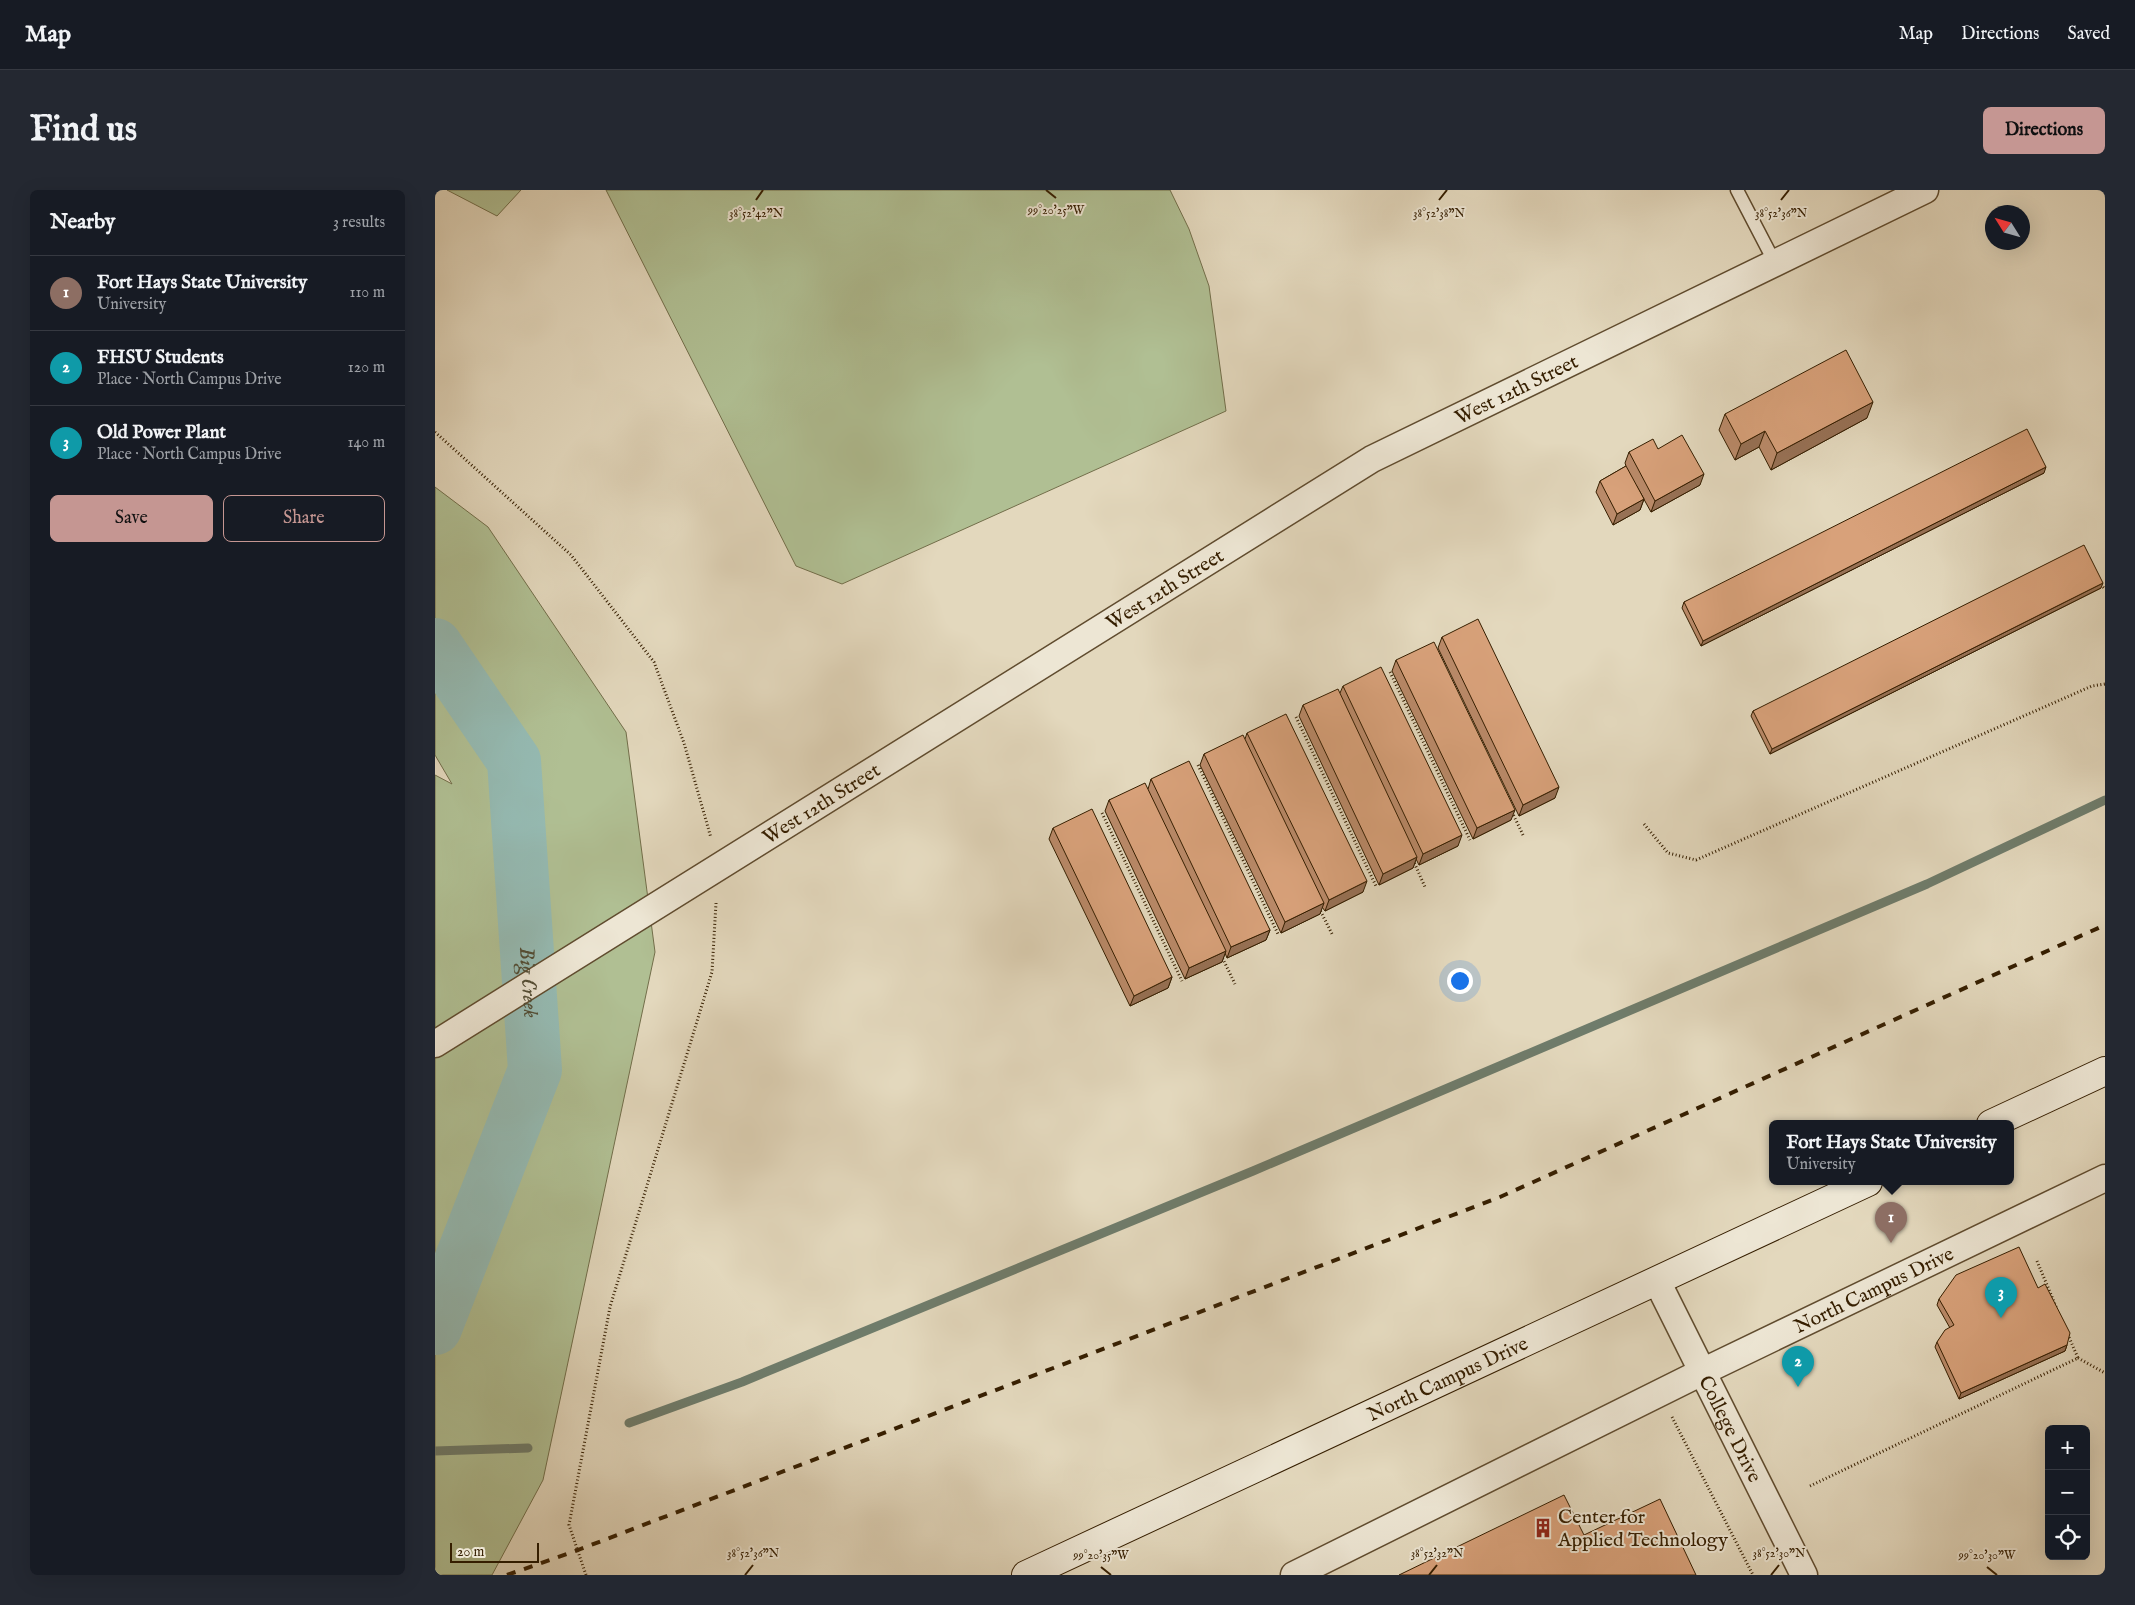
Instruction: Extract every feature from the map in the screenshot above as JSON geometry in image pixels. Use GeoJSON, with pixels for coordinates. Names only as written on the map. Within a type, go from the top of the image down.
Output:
{"type":"FeatureCollection","features":[{"type":"Feature","properties":{"kind":"main road"},"geometry":{"type":"LineString","coordinates":[[2000,1120],[2105,1071]]}},
{"type":"Feature","properties":{"kind":"main road","name":"North Campus Drive"},"geometry":{"type":"LineString","coordinates":[[1026,1575],[1862,1185]]}},
{"type":"Feature","properties":{"kind":"street","name":"West 12th Street"},"geometry":{"type":"LineString","coordinates":[[435,1044],[629,925],[719,866],[1372,459],[1925,190]]}},
{"type":"Feature","properties":{"kind":"street","name":"North Campus Drive"},"geometry":{"type":"LineString","coordinates":[[1294,1575],[1702,1372],[2105,1178]]}},
{"type":"Feature","properties":{"kind":"street","name":"College Drive"},"geometry":{"type":"LineString","coordinates":[[1657,1281],[1804,1575]]}},
{"type":"Feature","properties":{"kind":"lane"},"geometry":{"type":"LineString","coordinates":[[1737,190],[1775,263]]}},
{"type":"Feature","properties":{"kind":"path"},"geometry":{"type":"LineString","coordinates":[[435,432],[571,555],[654,662],[684,743],[719,866],[712,972],[610,1307],[569,1525],[586,1575]]}},
{"type":"Feature","properties":{"kind":"path"},"geometry":{"type":"LineString","coordinates":[[1390,672],[1470,840]]}},
{"type":"Feature","properties":{"kind":"path"},"geometry":{"type":"LineString","coordinates":[[1644,824],[1668,854],[1696,860],[2092,686],[2105,684]]}},
{"type":"Feature","properties":{"kind":"path"},"geometry":{"type":"LineString","coordinates":[[1403,713],[1408,711]]}},
{"type":"Feature","properties":{"kind":"path"},"geometry":{"type":"LineString","coordinates":[[1297,717],[1376,886]]}},
{"type":"Feature","properties":{"kind":"path"},"geometry":{"type":"LineString","coordinates":[[1311,760],[1315,757]]}},
{"type":"Feature","properties":{"kind":"path"},"geometry":{"type":"LineString","coordinates":[[1425,759],[1430,757]]}},
{"type":"Feature","properties":{"kind":"path"},"geometry":{"type":"LineString","coordinates":[[1198,766],[1215,807],[1278,934]]}},
{"type":"Feature","properties":{"kind":"path"},"geometry":{"type":"LineString","coordinates":[[1332,806],[1337,804]]}},
{"type":"Feature","properties":{"kind":"path"},"geometry":{"type":"LineString","coordinates":[[1448,806],[1453,804]]}},
{"type":"Feature","properties":{"kind":"path"},"geometry":{"type":"LineString","coordinates":[[1508,805],[1524,837]]}},
{"type":"Feature","properties":{"kind":"path"},"geometry":{"type":"LineString","coordinates":[[1102,813],[1182,981]]}},
{"type":"Feature","properties":{"kind":"path"},"geometry":{"type":"LineString","coordinates":[[1355,854],[1359,851]]}},
{"type":"Feature","properties":{"kind":"path"},"geometry":{"type":"LineString","coordinates":[[1114,858],[1121,854]]}},
{"type":"Feature","properties":{"kind":"path"},"geometry":{"type":"LineString","coordinates":[[1410,855],[1425,887]]}},
{"type":"Feature","properties":{"kind":"path"},"geometry":{"type":"LineString","coordinates":[[1137,904],[1144,901]]}},
{"type":"Feature","properties":{"kind":"path"},"geometry":{"type":"LineString","coordinates":[[1317,902],[1332,934]]}},
{"type":"Feature","properties":{"kind":"path"},"geometry":{"type":"LineString","coordinates":[[1161,951],[1166,948]]}},
{"type":"Feature","properties":{"kind":"path"},"geometry":{"type":"LineString","coordinates":[[1220,952],[1235,984]]}},
{"type":"Feature","properties":{"kind":"path"},"geometry":{"type":"LineString","coordinates":[[2037,1261],[2059,1314]]}},
{"type":"Feature","properties":{"kind":"path"},"geometry":{"type":"LineString","coordinates":[[2067,1331],[2078,1358],[2105,1372]]}},
{"type":"Feature","properties":{"kind":"path"},"geometry":{"type":"LineString","coordinates":[[1810,1486],[2078,1358]]}},
{"type":"Feature","properties":{"kind":"path"},"geometry":{"type":"LineString","coordinates":[[1660,1393],[1753,1575]]}},
{"type":"Feature","properties":{"kind":"green space"},"geometry":{"type":"Polygon","coordinates":[[[447,190],[521,190],[497,216],[447,190]]]}},
{"type":"Feature","properties":{"kind":"green space"},"geometry":{"type":"Polygon","coordinates":[[[606,190],[1170,190],[1189,229],[1209,286],[1226,411],[842,584],[796,566],[606,190]]]}},
{"type":"Feature","properties":{"kind":"green space"},"geometry":{"type":"Polygon","coordinates":[[[435,487],[488,527],[626,732],[655,952],[543,1480],[492,1575],[435,1575],[435,775],[452,784],[435,755],[435,487]]]}},
{"type":"Feature","properties":{"kind":"building"},"geometry":{"type":"Polygon","coordinates":[[[1846,350],[1873,402],[1777,453],[1765,431],[1741,444],[1725,414],[1846,350]]]}},
{"type":"Feature","properties":{"kind":"building"},"geometry":{"type":"Polygon","coordinates":[[[2027,429],[2046,467],[1703,641],[1684,602],[2027,429]]]}},
{"type":"Feature","properties":{"kind":"building"},"geometry":{"type":"Polygon","coordinates":[[[1682,435],[1704,474],[1655,501],[1629,452],[1653,439],[1658,449],[1682,435]]]}},
{"type":"Feature","properties":{"kind":"building"},"geometry":{"type":"Polygon","coordinates":[[[1626,466],[1644,499],[1617,514],[1600,481],[1626,466]]]}},
{"type":"Feature","properties":{"kind":"building"},"geometry":{"type":"Polygon","coordinates":[[[2084,545],[2103,583],[1772,749],[1753,711],[2084,545]]]}},
{"type":"Feature","properties":{"kind":"building"},"geometry":{"type":"Polygon","coordinates":[[[1478,619],[1559,787],[1523,805],[1442,637],[1478,619]]]}},
{"type":"Feature","properties":{"kind":"building"},"geometry":{"type":"Polygon","coordinates":[[[1434,642],[1515,810],[1477,828],[1396,660],[1434,642]]]}},
{"type":"Feature","properties":{"kind":"building"},"geometry":{"type":"Polygon","coordinates":[[[1381,667],[1462,835],[1423,854],[1343,686],[1381,667]]]}},
{"type":"Feature","properties":{"kind":"building"},"geometry":{"type":"Polygon","coordinates":[[[1338,689],[1417,857],[1383,874],[1303,705],[1338,689]]]}},
{"type":"Feature","properties":{"kind":"building"},"geometry":{"type":"Polygon","coordinates":[[[1286,714],[1367,881],[1329,900],[1247,733],[1286,714]]]}},
{"type":"Feature","properties":{"kind":"building"},"geometry":{"type":"Polygon","coordinates":[[[1243,735],[1324,903],[1285,922],[1204,754],[1243,735]]]}},
{"type":"Feature","properties":{"kind":"building"},"geometry":{"type":"Polygon","coordinates":[[[1189,761],[1270,930],[1231,947],[1151,779],[1189,761]]]}},
{"type":"Feature","properties":{"kind":"building"},"geometry":{"type":"Polygon","coordinates":[[[1145,783],[1226,951],[1189,968],[1109,800],[1145,783]]]}},
{"type":"Feature","properties":{"kind":"building"},"geometry":{"type":"Polygon","coordinates":[[[1092,809],[1172,977],[1134,996],[1053,828],[1092,809]]]}},
{"type":"Feature","properties":{"kind":"building"},"geometry":{"type":"Polygon","coordinates":[[[2019,1247],[2038,1288],[2045,1284],[2070,1333],[2067,1345],[1961,1393],[1937,1342],[1945,1330],[1954,1325],[1939,1299],[1956,1275],[2019,1247]]]}},
{"type":"Feature","properties":{"kind":"building","name":"Center for Applied Technology"},"geometry":{"type":"Polygon","coordinates":[[[1564,1495],[1584,1535],[1660,1499],[1696,1575],[1399,1575],[1564,1495]]]}},
{"type":"Feature","properties":{"kind":"waterway","name":"Big Creek"},"geometry":{"type":"LineString","coordinates":[[435,645],[514,761],[535,1070],[435,1328]]}},
{"type":"Feature","properties":{"kind":"waterway"},"geometry":{"type":"LineString","coordinates":[[629,1423],[742,1382],[1253,1171],[1927,884],[2105,800]]}},
{"type":"Feature","properties":{"kind":"waterway"},"geometry":{"type":"LineString","coordinates":[[435,1451],[528,1448]]}},
{"type":"Feature","properties":{"kind":"railway"},"geometry":{"type":"LineString","coordinates":[[507,1575],[578,1550],[1500,1197],[2105,925]]}},
{"type":"Feature","properties":{"kind":"place","name":"Fort Hays State University"},"geometry":{"type":"Point","coordinates":[1891,1243]}},
{"type":"Feature","properties":{"kind":"place","name":"Old Power Plant"},"geometry":{"type":"Point","coordinates":[2001,1318]}},
{"type":"Feature","properties":{"kind":"place","name":"FHSU Students"},"geometry":{"type":"Point","coordinates":[1798,1387]}},
{"type":"Feature","properties":{"kind":"place","name":"Center for Applied Technology"},"geometry":{"type":"Point","coordinates":[1543,1528]}}]}
